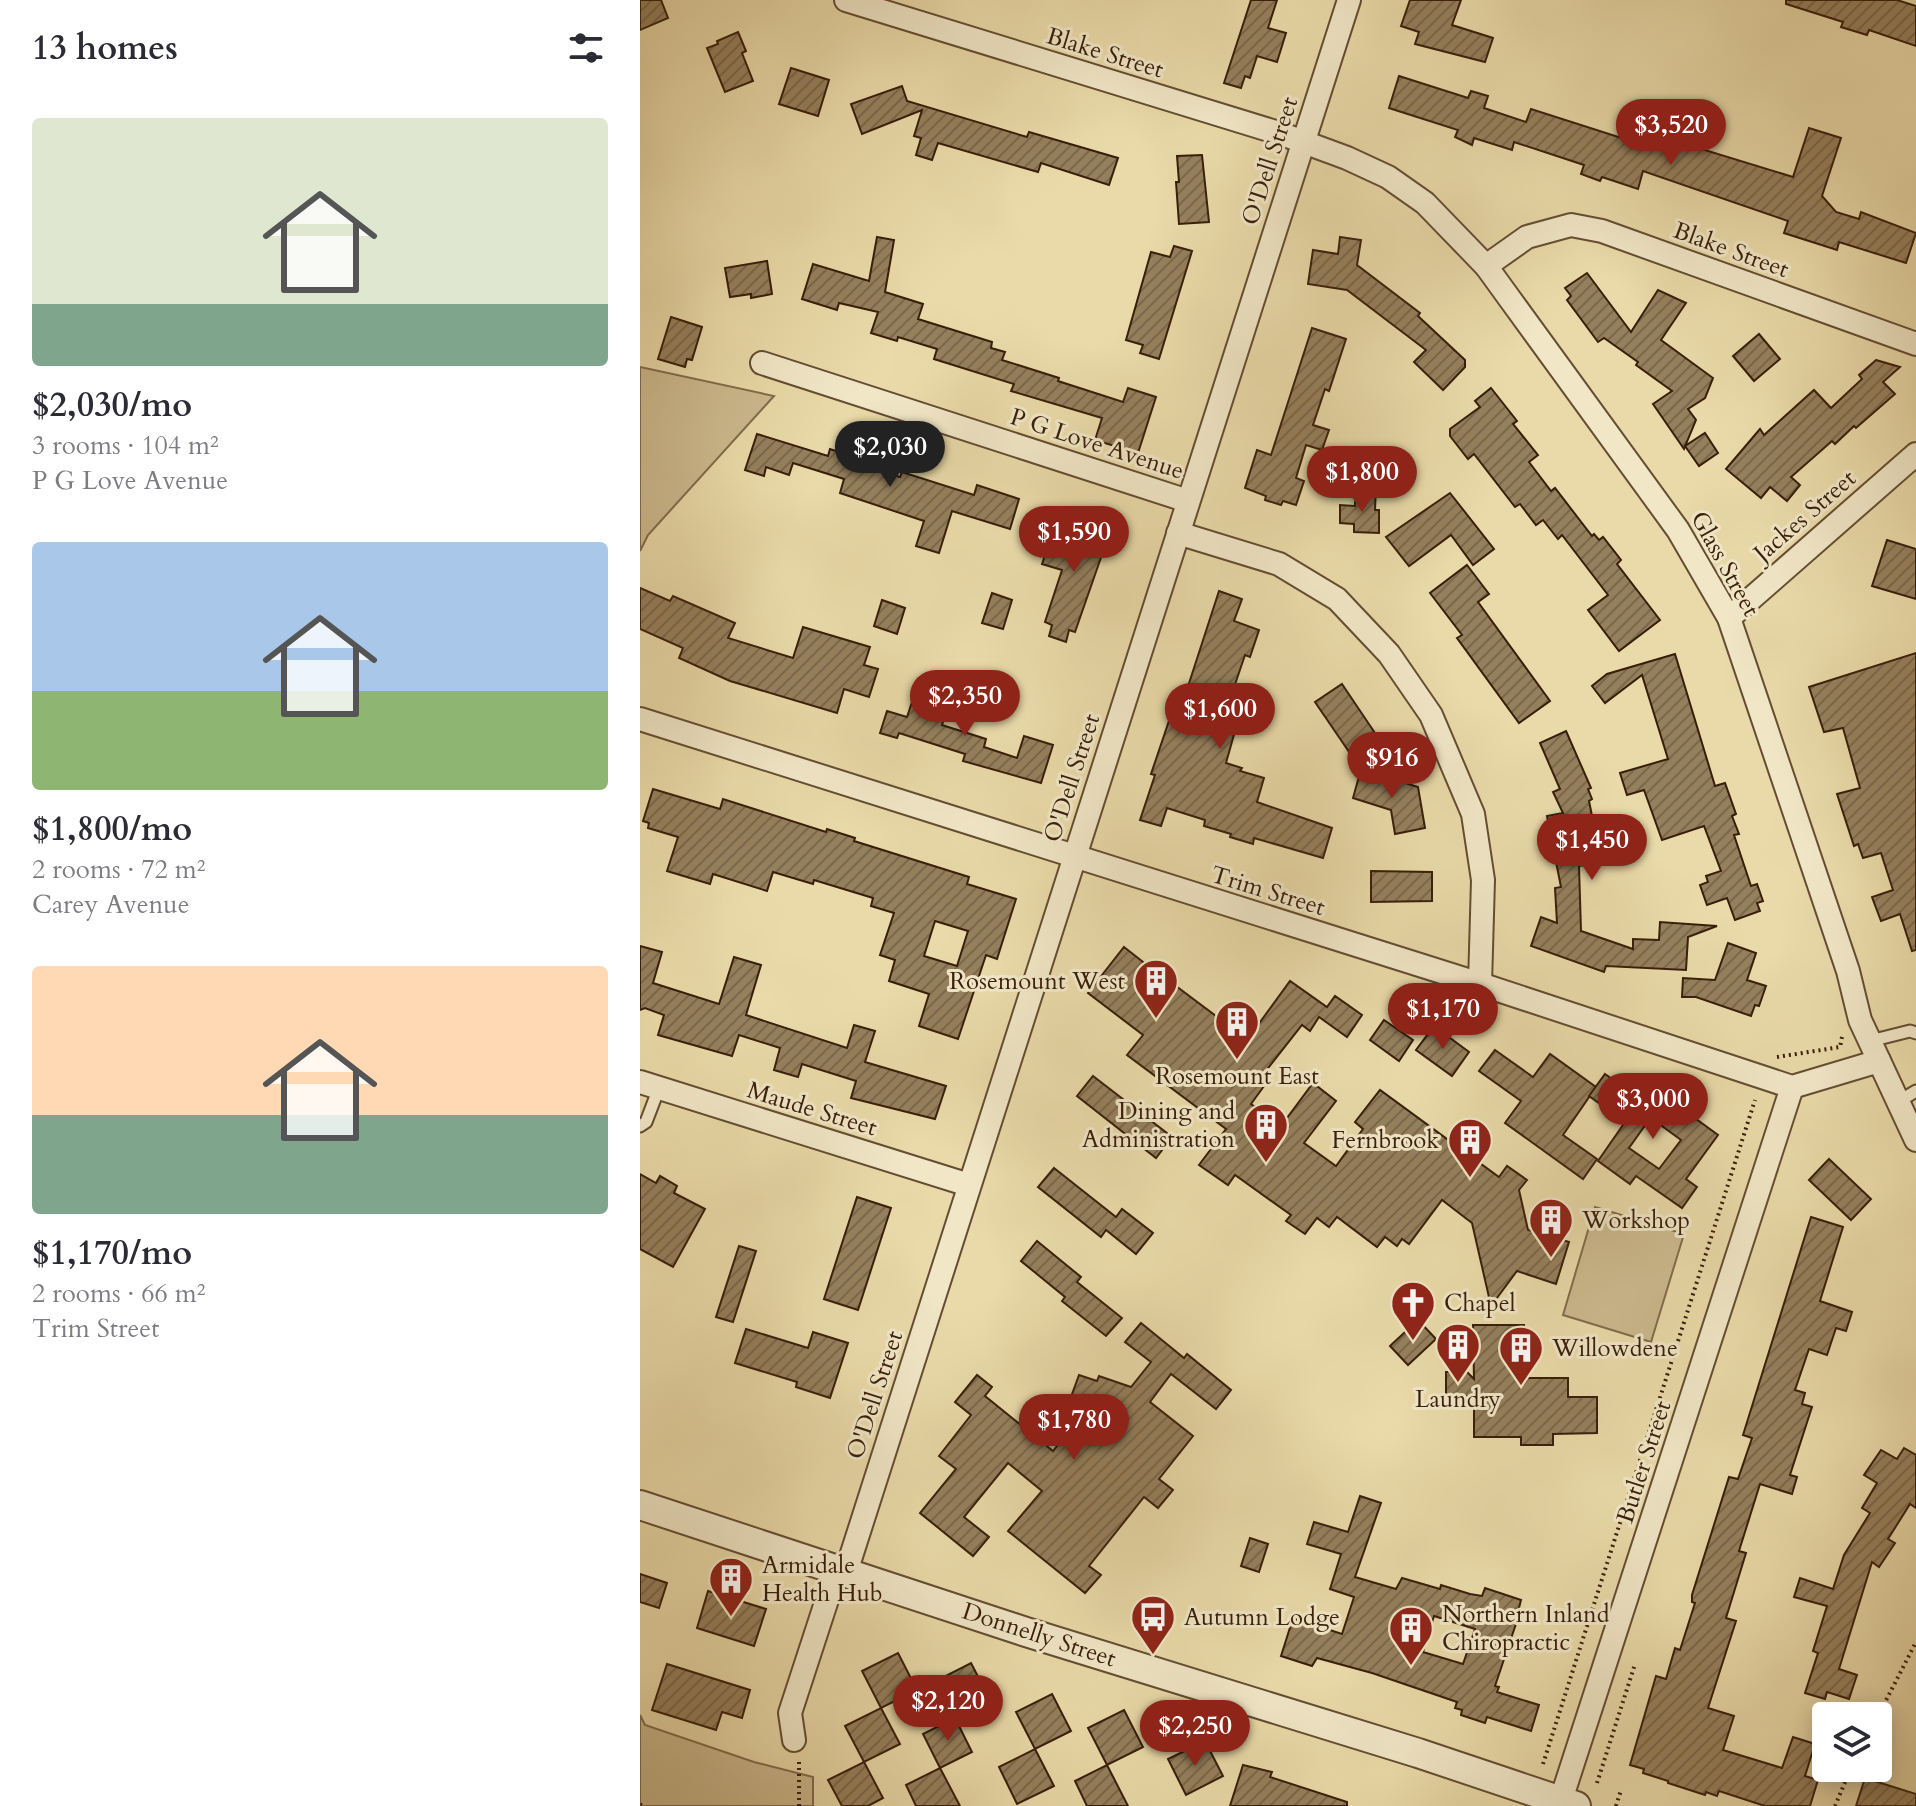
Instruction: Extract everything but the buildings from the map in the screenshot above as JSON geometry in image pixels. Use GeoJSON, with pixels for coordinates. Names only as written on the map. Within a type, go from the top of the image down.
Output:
{"type":"FeatureCollection","features":[{"type":"Feature","properties":{"kind":"street","name":"Blake Street"},"geometry":{"type":"LineString","coordinates":[[846,0],[1303,142]]}},
{"type":"Feature","properties":{"kind":"street","name":"O'Dell Street"},"geometry":{"type":"LineString","coordinates":[[796,1751],[790,1713],[969,1185],[1349,0]]}},
{"type":"Feature","properties":{"kind":"street","name":"Glass Street"},"geometry":{"type":"LineString","coordinates":[[1303,142],[1388,177],[1425,203],[1486,266],[1678,530],[1729,618],[1844,958],[1860,1020],[1875,1051],[1907,1096],[1916,1140]]}},
{"type":"Feature","properties":{"kind":"street","name":"Blake Street"},"geometry":{"type":"LineString","coordinates":[[1486,266],[1527,237],[1571,225],[1602,231],[1916,344]]}},
{"type":"Feature","properties":{"kind":"street","name":"P G Love Avenue"},"geometry":{"type":"LineString","coordinates":[[762,363],[1188,501]]}},
{"type":"Feature","properties":{"kind":"street","name":"Jackes Street"},"geometry":{"type":"LineString","coordinates":[[1729,618],[1916,454]]}},
{"type":"Feature","properties":{"kind":"street"},"geometry":{"type":"LineString","coordinates":[[1178,533],[1279,564],[1337,599],[1389,654],[1431,715],[1473,814],[1483,880],[1480,984]]}},
{"type":"Feature","properties":{"kind":"street","name":"Trim Street"},"geometry":{"type":"LineString","coordinates":[[640,719],[1480,984],[1792,1087]]}},
{"type":"Feature","properties":{"kind":"street"},"geometry":{"type":"LineString","coordinates":[[1792,1087],[1875,1051]]}},
{"type":"Feature","properties":{"kind":"street","name":"Maude Street"},"geometry":{"type":"LineString","coordinates":[[649,1085],[969,1185]]}},
{"type":"Feature","properties":{"kind":"street","name":"Butler Street"},"geometry":{"type":"LineString","coordinates":[[1566,1804],[1792,1087]]}},
{"type":"Feature","properties":{"kind":"street","name":"Donnelly Street"},"geometry":{"type":"LineString","coordinates":[[640,1505],[1026,1632],[1418,1753],[1566,1804]]}},
{"type":"Feature","properties":{"kind":"lane"},"geometry":{"type":"LineString","coordinates":[[1875,1051],[1910,1031],[1916,1033]]}},
{"type":"Feature","properties":{"kind":"lane"},"geometry":{"type":"LineString","coordinates":[[640,1126],[646,1122],[649,1085]]}},
{"type":"Feature","properties":{"kind":"path"},"geometry":{"type":"LineString","coordinates":[[1772,1056],[1780,1058],[1840,1047],[1843,1039],[1838,1028]]}},
{"type":"Feature","properties":{"kind":"path","name":"Butler Street"},"geometry":{"type":"LineString","coordinates":[[1543,1764],[1755,1100]]}},
{"type":"Feature","properties":{"kind":"path"},"geometry":{"type":"LineString","coordinates":[[1885,1702],[1916,1642]]}},
{"type":"Feature","properties":{"kind":"path"},"geometry":{"type":"LineString","coordinates":[[1597,1783],[1635,1664]]}},
{"type":"Feature","properties":{"kind":"path"},"geometry":{"type":"LineString","coordinates":[[796,1751],[799,1806]]}},
{"type":"Feature","properties":{"kind":"path"},"geometry":{"type":"LineString","coordinates":[[1835,1806],[1845,1782]]}},
{"type":"Feature","properties":{"kind":"path"},"geometry":{"type":"LineString","coordinates":[[1616,1806],[1621,1790]]}},
{"type":"Feature","properties":{"kind":"shaded area"},"geometry":{"type":"Polygon","coordinates":[[[640,367],[774,396],[648,535],[640,551],[640,367]]]}},
{"type":"Feature","properties":{"kind":"shaded area"},"geometry":{"type":"Polygon","coordinates":[[[1595,1207],[1684,1234],[1651,1342],[1563,1315],[1595,1207]]]}},
{"type":"Feature","properties":{"kind":"shaded area"},"geometry":{"type":"Polygon","coordinates":[[[640,1715],[645,1725],[754,1762],[813,1777],[813,1806],[640,1806],[640,1715]]]}},
{"type":"Feature","properties":{"kind":"place","name":"Rosemount West"},"geometry":{"type":"Point","coordinates":[1156,1020]}},
{"type":"Feature","properties":{"kind":"place","name":"Rosemount East"},"geometry":{"type":"Point","coordinates":[1237,1061]}},
{"type":"Feature","properties":{"kind":"place","name":"Dining and Administration"},"geometry":{"type":"Point","coordinates":[1266,1164]}},
{"type":"Feature","properties":{"kind":"place","name":"Fernbrook"},"geometry":{"type":"Point","coordinates":[1470,1179]}},
{"type":"Feature","properties":{"kind":"place","name":"Workshop"},"geometry":{"type":"Point","coordinates":[1551,1259]}},
{"type":"Feature","properties":{"kind":"place","name":"Chapel"},"geometry":{"type":"Point","coordinates":[1413,1342]}},
{"type":"Feature","properties":{"kind":"place","name":"Laundry"},"geometry":{"type":"Point","coordinates":[1458,1384]}},
{"type":"Feature","properties":{"kind":"place","name":"Willowdene"},"geometry":{"type":"Point","coordinates":[1521,1387]}},
{"type":"Feature","properties":{"kind":"place","name":"Armidale Health Hub"},"geometry":{"type":"Point","coordinates":[731,1618]}},
{"type":"Feature","properties":{"kind":"place","name":"Autumn Lodge"},"geometry":{"type":"Point","coordinates":[1153,1656]}},
{"type":"Feature","properties":{"kind":"place","name":"Northern Inland Chiropractic"},"geometry":{"type":"Point","coordinates":[1411,1667]}}]}
